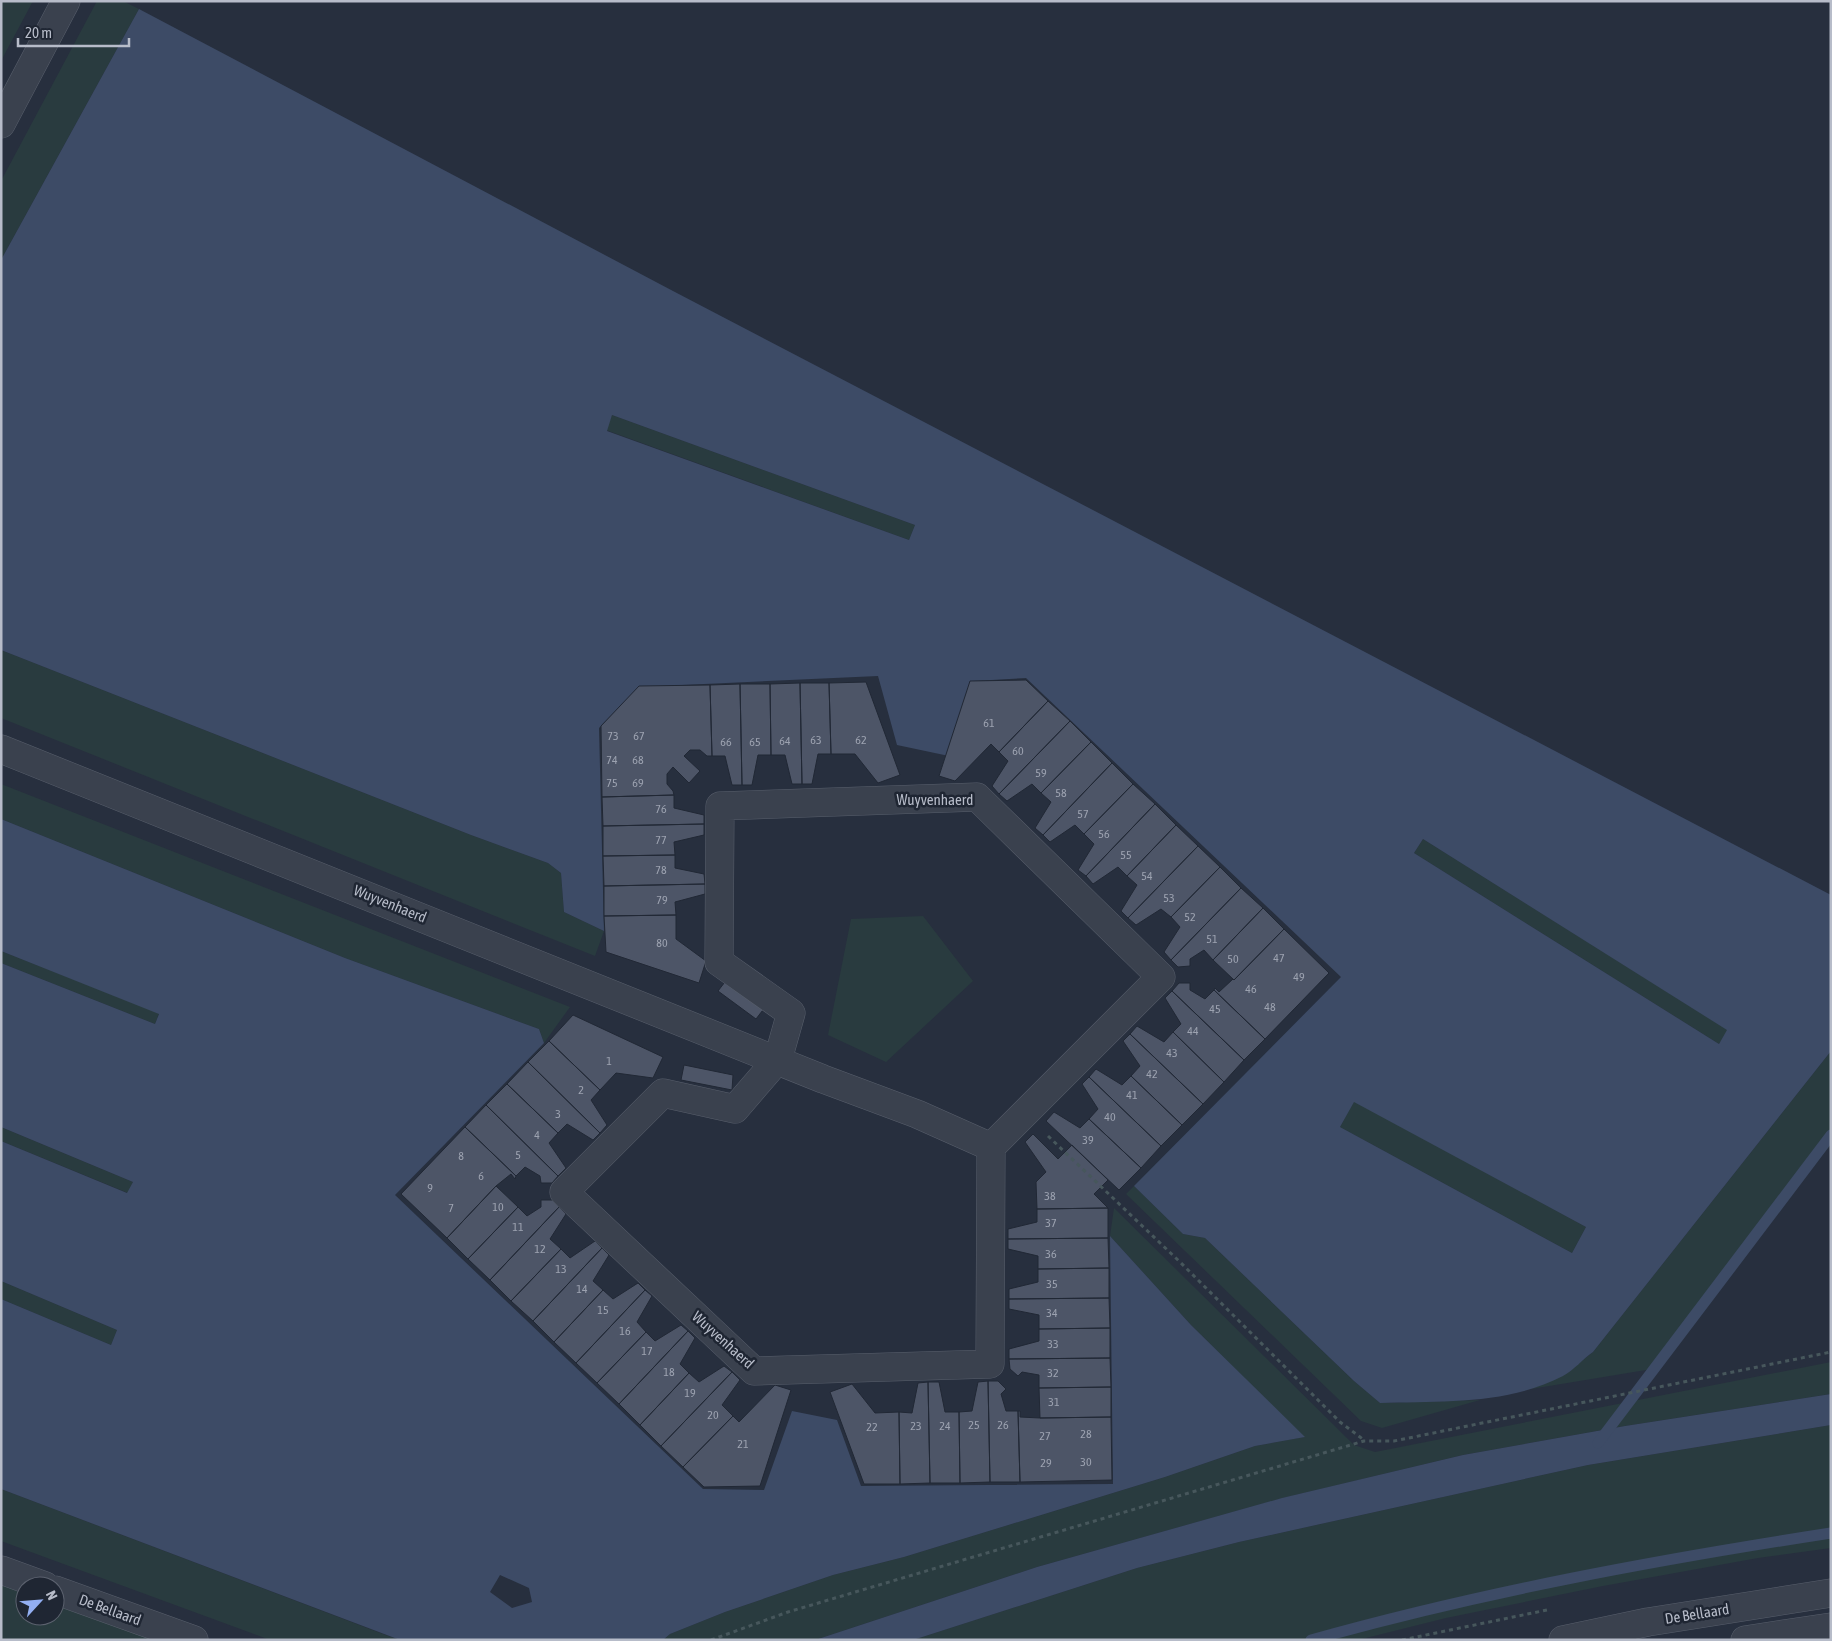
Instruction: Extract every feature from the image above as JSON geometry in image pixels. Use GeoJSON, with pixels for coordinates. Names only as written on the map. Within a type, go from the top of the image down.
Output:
{"type":"FeatureCollection","features":[{"type":"Feature","properties":{"kind":"street"},"geometry":{"type":"LineString","coordinates":[[1,124],[66,1]]}},
{"type":"Feature","properties":{"kind":"street","name":"Wuyvenhaerd"},"geometry":{"type":"LineString","coordinates":[[1,749],[917,1114],[991,1147]]}},
{"type":"Feature","properties":{"kind":"street","name":"Wuyvenhaerd"},"geometry":{"type":"LineString","coordinates":[[977,797],[1161,977],[1024,1114],[991,1147],[990,1364],[754,1370],[564,1192],[663,1093],[735,1109],[778,1059],[791,1013],[719,962],[720,806],[977,797]]}},
{"type":"Feature","properties":{"kind":"street"},"geometry":{"type":"LineString","coordinates":[[1,1570],[18,1576]]}},
{"type":"Feature","properties":{"kind":"street","name":"De Bellaard"},"geometry":{"type":"LineString","coordinates":[[1563,1640],[1648,1622],[1831,1593]]}},
{"type":"Feature","properties":{"kind":"street","name":"De Bellaard"},"geometry":{"type":"LineString","coordinates":[[65,1594],[194,1640]]}},
{"type":"Feature","properties":{"kind":"street"},"geometry":{"type":"LineString","coordinates":[[1745,1640],[1831,1627]]}},
{"type":"Feature","properties":{"kind":"path"},"geometry":{"type":"LineString","coordinates":[[1024,1114],[1180,1262],[1340,1422],[1364,1441]]}},
{"type":"Feature","properties":{"kind":"path"},"geometry":{"type":"LineString","coordinates":[[711,1640],[788,1612],[1364,1441],[1394,1441],[1582,1401],[1687,1382],[1831,1352]]}},
{"type":"Feature","properties":{"kind":"shaded area"},"geometry":{"type":"Polygon","coordinates":[[[1,1],[33,1],[1,61],[1,1]]]}},
{"type":"Feature","properties":{"kind":"shaded area"},"geometry":{"type":"Polygon","coordinates":[[[97,1],[123,1],[139,9],[1,260],[1,181],[97,1]]]}},
{"type":"Feature","properties":{"kind":"shaded area"},"geometry":{"type":"Polygon","coordinates":[[[612,415],[915,525],[909,540],[606,430],[612,415]]]}},
{"type":"Feature","properties":{"kind":"shaded area"},"geometry":{"type":"Polygon","coordinates":[[[1,650],[471,835],[548,863],[561,873],[564,912],[604,931],[595,956],[1,718],[1,650]]]}},
{"type":"Feature","properties":{"kind":"shaded area"},"geometry":{"type":"Polygon","coordinates":[[[1,784],[570,1007],[544,1043],[539,1029],[345,958],[1,819],[1,784]]]}},
{"type":"Feature","properties":{"kind":"shaded area"},"geometry":{"type":"Polygon","coordinates":[[[1423,839],[1728,1030],[1719,1044],[1414,853],[1423,839]]]}},
{"type":"Feature","properties":{"kind":"shaded area"},"geometry":{"type":"Polygon","coordinates":[[[923,916],[973,981],[886,1062],[828,1035],[851,919],[923,916]]]}},
{"type":"Feature","properties":{"kind":"shaded area"},"geometry":{"type":"Polygon","coordinates":[[[1,951],[159,1013],[155,1024],[1,963],[1,951]]]}},
{"type":"Feature","properties":{"kind":"shaded area"},"geometry":{"type":"Polygon","coordinates":[[[1831,1051],[1831,1144],[1670,1348],[1658,1368],[1531,1389],[1564,1375],[1593,1352],[1831,1051]]]}},
{"type":"Feature","properties":{"kind":"shaded area"},"geometry":{"type":"Polygon","coordinates":[[[1354,1101],[1586,1227],[1572,1253],[1340,1127],[1354,1101]]]}},
{"type":"Feature","properties":{"kind":"shaded area"},"geometry":{"type":"Polygon","coordinates":[[[1,1127],[133,1182],[128,1193],[1,1141],[1,1127]]]}},
{"type":"Feature","properties":{"kind":"shaded area"},"geometry":{"type":"Polygon","coordinates":[[[1134,1186],[1183,1234],[1205,1238],[1354,1381],[1380,1403],[1480,1400],[1382,1428],[1361,1421],[1126,1194],[1134,1186]]]}},
{"type":"Feature","properties":{"kind":"shaded area"},"geometry":{"type":"Polygon","coordinates":[[[1114,1208],[1354,1445],[1375,1452],[1831,1362],[1831,1394],[1625,1426],[1463,1455],[1283,1498],[1037,1567],[815,1640],[663,1640],[670,1634],[725,1612],[833,1575],[904,1557],[1165,1477],[1255,1446],[1304,1437],[1191,1325],[1110,1236],[1114,1208]]]}},
{"type":"Feature","properties":{"kind":"shaded area"},"geometry":{"type":"Polygon","coordinates":[[[1,1281],[117,1330],[111,1345],[1,1299],[1,1281]]]}},
{"type":"Feature","properties":{"kind":"shaded area"},"geometry":{"type":"Polygon","coordinates":[[[1831,1425],[1831,1548],[1758,1558],[1603,1586],[1446,1618],[1358,1640],[913,1640],[1137,1568],[1239,1542],[1588,1465],[1831,1425]]]}},
{"type":"Feature","properties":{"kind":"shaded area"},"geometry":{"type":"Polygon","coordinates":[[[1,1489],[400,1640],[270,1640],[1,1541],[1,1489]]]}},
{"type":"Feature","properties":{"kind":"shaded area"},"geometry":{"type":"Polygon","coordinates":[[[1,1578],[15,1583],[15,1626],[65,1626],[65,1601],[165,1640],[1,1640],[1,1578]]]}},
{"type":"Feature","properties":{"kind":"water"},"geometry":{"type":"Polygon","coordinates":[[[139,9],[673,291],[1831,895],[1831,1051],[1593,1352],[1571,1371],[1542,1385],[1497,1397],[1474,1400],[1380,1403],[1354,1381],[1205,1238],[1183,1234],[1134,1186],[1341,977],[1026,678],[974,681],[949,756],[897,745],[878,676],[639,687],[599,728],[604,931],[564,912],[561,873],[548,863],[471,835],[1,650],[1,260],[139,9]],[[612,415],[607,431],[909,540],[915,525],[612,415]],[[1423,839],[1414,853],[1719,1044],[1727,1030],[1423,839]],[[1354,1102],[1340,1127],[1572,1253],[1586,1227],[1354,1102]]]}},
{"type":"Feature","properties":{"kind":"water"},"geometry":{"type":"Polygon","coordinates":[[[1,819],[345,958],[539,1029],[544,1043],[395,1195],[703,1489],[764,1490],[792,1411],[837,1420],[861,1486],[1113,1484],[1110,1236],[1191,1325],[1305,1437],[1255,1446],[1165,1477],[904,1557],[833,1575],[725,1612],[670,1634],[663,1640],[400,1640],[1,1489],[1,1299],[111,1345],[117,1330],[1,1281],[1,1141],[127,1193],[133,1182],[1,1127],[1,963],[155,1024],[159,1014],[1,951],[1,819]],[[500,1575],[490,1592],[512,1608],[532,1602],[529,1588],[500,1575]]]}},
{"type":"Feature","properties":{"kind":"water"},"geometry":{"type":"Polygon","coordinates":[[[1831,1394],[1831,1425],[1588,1465],[1239,1542],[1137,1568],[913,1640],[815,1640],[1037,1567],[1282,1498],[1463,1455],[1625,1426],[1831,1394]]]}},
{"type":"Feature","properties":{"kind":"building"},"geometry":{"type":"Polygon","coordinates":[[[1026,680],[1048,701],[999,752],[991,744],[955,781],[939,776],[970,681],[1026,680]]]}},
{"type":"Feature","properties":{"kind":"building"},"geometry":{"type":"Polygon","coordinates":[[[866,682],[900,775],[878,783],[855,754],[831,754],[829,683],[866,682]]]}},
{"type":"Feature","properties":{"kind":"building"},"geometry":{"type":"Polygon","coordinates":[[[800,683],[802,784],[792,784],[785,755],[771,755],[770,684],[800,683]]]}},
{"type":"Feature","properties":{"kind":"building"},"geometry":{"type":"Polygon","coordinates":[[[800,683],[829,683],[831,754],[818,754],[812,784],[802,784],[800,683]]]}},
{"type":"Feature","properties":{"kind":"building"},"geometry":{"type":"Polygon","coordinates":[[[740,684],[770,684],[771,755],[758,755],[752,785],[742,785],[740,684]]]}},
{"type":"Feature","properties":{"kind":"building"},"geometry":{"type":"Polygon","coordinates":[[[740,684],[742,785],[732,785],[725,756],[712,756],[710,685],[740,684]]]}},
{"type":"Feature","properties":{"kind":"building"},"geometry":{"type":"Polygon","coordinates":[[[710,685],[712,756],[707,756],[700,750],[690,750],[684,756],[700,771],[689,783],[673,767],[667,774],[667,784],[674,795],[602,797],[601,726],[639,686],[710,685]]]}},
{"type":"Feature","properties":{"kind":"building"},"geometry":{"type":"Polygon","coordinates":[[[1048,701],[1070,721],[999,794],[992,786],[1008,761],[999,752],[1048,701]]]}},
{"type":"Feature","properties":{"kind":"building"},"geometry":{"type":"Polygon","coordinates":[[[1070,721],[1091,742],[1041,793],[1032,784],[1007,801],[999,794],[1070,721]]]}},
{"type":"Feature","properties":{"kind":"building"},"geometry":{"type":"Polygon","coordinates":[[[1091,742],[1112,763],[1043,835],[1035,828],[1051,802],[1041,793],[1091,742]]]}},
{"type":"Feature","properties":{"kind":"building"},"geometry":{"type":"Polygon","coordinates":[[[1112,763],[1133,784],[1084,834],[1075,825],[1050,842],[1043,835],[1112,763]]]}},
{"type":"Feature","properties":{"kind":"building"},"geometry":{"type":"Polygon","coordinates":[[[1133,784],[1155,804],[1086,876],[1078,870],[1094,844],[1084,834],[1133,784]]]}},
{"type":"Feature","properties":{"kind":"building"},"geometry":{"type":"Polygon","coordinates":[[[674,795],[674,808],[704,815],[704,824],[603,826],[602,797],[674,795]]]}},
{"type":"Feature","properties":{"kind":"building"},"geometry":{"type":"Polygon","coordinates":[[[1155,804],[1176,825],[1127,876],[1118,867],[1093,884],[1086,876],[1155,804]]]}},
{"type":"Feature","properties":{"kind":"building"},"geometry":{"type":"Polygon","coordinates":[[[704,824],[704,835],[674,842],[675,855],[603,856],[603,826],[704,824]]]}},
{"type":"Feature","properties":{"kind":"building"},"geometry":{"type":"Polygon","coordinates":[[[1176,825],[1198,846],[1128,918],[1121,911],[1137,885],[1127,876],[1176,825]]]}},
{"type":"Feature","properties":{"kind":"building"},"geometry":{"type":"Polygon","coordinates":[[[1198,846],[1220,867],[1171,917],[1161,909],[1136,925],[1128,918],[1198,846]]]}},
{"type":"Feature","properties":{"kind":"building"},"geometry":{"type":"Polygon","coordinates":[[[675,855],[675,868],[704,874],[705,884],[604,886],[603,856],[675,855]]]}},
{"type":"Feature","properties":{"kind":"building"},"geometry":{"type":"Polygon","coordinates":[[[1220,867],[1241,888],[1171,960],[1164,952],[1180,927],[1171,917],[1220,867]]]}},
{"type":"Feature","properties":{"kind":"building"},"geometry":{"type":"Polygon","coordinates":[[[705,884],[705,894],[675,902],[676,915],[604,916],[604,886],[705,884]]]}},
{"type":"Feature","properties":{"kind":"building"},"geometry":{"type":"Polygon","coordinates":[[[1241,888],[1263,908],[1213,960],[1204,950],[1190,959],[1190,966],[1178,967],[1171,960],[1241,888]]]}},
{"type":"Feature","properties":{"kind":"building"},"geometry":{"type":"Polygon","coordinates":[[[1263,908],[1284,929],[1234,980],[1213,960],[1263,908]]]}},
{"type":"Feature","properties":{"kind":"building"},"geometry":{"type":"Polygon","coordinates":[[[676,915],[676,939],[706,961],[699,983],[606,952],[604,916],[676,915]]]}},
{"type":"Feature","properties":{"kind":"building"},"geometry":{"type":"Polygon","coordinates":[[[1284,929],[1329,973],[1265,1039],[1214,990],[1215,988],[1219,992],[1234,980],[1284,929]]]}},
{"type":"Feature","properties":{"kind":"building"},"geometry":{"type":"Polygon","coordinates":[[[728,978],[766,1006],[756,1019],[718,991],[728,978]]]}},
{"type":"Feature","properties":{"kind":"building"},"geometry":{"type":"Polygon","coordinates":[[[1179,983],[1190,983],[1190,990],[1205,999],[1214,990],[1265,1039],[1244,1060],[1172,991],[1179,983]]]}},
{"type":"Feature","properties":{"kind":"building"},"geometry":{"type":"Polygon","coordinates":[[[1172,991],[1244,1060],[1224,1082],[1173,1032],[1181,1024],[1165,998],[1172,991]]]}},
{"type":"Feature","properties":{"kind":"building"},"geometry":{"type":"Polygon","coordinates":[[[573,1015],[663,1057],[653,1078],[616,1073],[600,1090],[549,1041],[573,1015]]]}},
{"type":"Feature","properties":{"kind":"building"},"geometry":{"type":"Polygon","coordinates":[[[1137,1026],[1164,1042],[1173,1032],[1224,1082],[1203,1104],[1130,1034],[1137,1026]]]}},
{"type":"Feature","properties":{"kind":"building"},"geometry":{"type":"Polygon","coordinates":[[[1130,1034],[1203,1104],[1182,1125],[1131,1076],[1140,1066],[1123,1041],[1130,1034]]]}},
{"type":"Feature","properties":{"kind":"building"},"geometry":{"type":"Polygon","coordinates":[[[549,1041],[600,1090],[591,1100],[607,1125],[600,1133],[528,1062],[549,1041]]]}},
{"type":"Feature","properties":{"kind":"building"},"geometry":{"type":"Polygon","coordinates":[[[528,1062],[600,1133],[593,1140],[567,1124],[558,1133],[507,1084],[528,1062]]]}},
{"type":"Feature","properties":{"kind":"building"},"geometry":{"type":"Polygon","coordinates":[[[684,1065],[733,1075],[732,1090],[681,1080],[684,1065]]]}},
{"type":"Feature","properties":{"kind":"building"},"geometry":{"type":"Polygon","coordinates":[[[1096,1069],[1122,1085],[1131,1076],[1182,1125],[1161,1146],[1089,1077],[1096,1069]]]}},
{"type":"Feature","properties":{"kind":"building"},"geometry":{"type":"Polygon","coordinates":[[[1089,1077],[1161,1146],[1141,1168],[1089,1119],[1098,1109],[1082,1084],[1089,1077]]]}},
{"type":"Feature","properties":{"kind":"building"},"geometry":{"type":"Polygon","coordinates":[[[507,1084],[558,1133],[549,1143],[566,1168],[558,1176],[486,1105],[507,1084]]]}},
{"type":"Feature","properties":{"kind":"building"},"geometry":{"type":"Polygon","coordinates":[[[486,1105],[558,1176],[552,1183],[541,1183],[540,1176],[525,1167],[516,1176],[465,1127],[486,1105]]]}},
{"type":"Feature","properties":{"kind":"building"},"geometry":{"type":"Polygon","coordinates":[[[1054,1112],[1080,1128],[1089,1119],[1141,1168],[1119,1190],[1046,1121],[1054,1112]]]}},
{"type":"Feature","properties":{"kind":"building"},"geometry":{"type":"Polygon","coordinates":[[[465,1127],[516,1176],[515,1179],[511,1174],[496,1186],[447,1238],[401,1194],[465,1127]]]}},
{"type":"Feature","properties":{"kind":"building"},"geometry":{"type":"Polygon","coordinates":[[[1033,1134],[1058,1159],[1072,1145],[1108,1180],[1094,1194],[1108,1208],[1037,1209],[1036,1182],[1046,1172],[1025,1142],[1033,1134]]]}},
{"type":"Feature","properties":{"kind":"building"},"geometry":{"type":"Polygon","coordinates":[[[496,1186],[518,1207],[468,1259],[447,1238],[496,1186]]]}},
{"type":"Feature","properties":{"kind":"building"},"geometry":{"type":"Polygon","coordinates":[[[541,1200],[552,1200],[559,1207],[490,1280],[468,1259],[518,1207],[527,1216],[541,1207],[541,1200]]]}},
{"type":"Feature","properties":{"kind":"building"},"geometry":{"type":"Polygon","coordinates":[[[559,1207],[566,1214],[550,1239],[561,1249],[511,1301],[490,1280],[559,1207]]]}},
{"type":"Feature","properties":{"kind":"building"},"geometry":{"type":"Polygon","coordinates":[[[1108,1208],[1108,1238],[1008,1239],[1008,1229],[1037,1222],[1037,1209],[1108,1208]]]}},
{"type":"Feature","properties":{"kind":"building"},"geometry":{"type":"Polygon","coordinates":[[[1108,1238],[1109,1268],[1038,1269],[1038,1256],[1008,1249],[1008,1239],[1108,1238]]]}},
{"type":"Feature","properties":{"kind":"building"},"geometry":{"type":"Polygon","coordinates":[[[595,1241],[602,1248],[533,1321],[511,1301],[561,1249],[570,1258],[595,1241]]]}},
{"type":"Feature","properties":{"kind":"building"},"geometry":{"type":"Polygon","coordinates":[[[602,1248],[609,1255],[593,1281],[603,1290],[554,1342],[533,1321],[602,1248]]]}},
{"type":"Feature","properties":{"kind":"building"},"geometry":{"type":"Polygon","coordinates":[[[1109,1268],[1109,1298],[1009,1299],[1009,1289],[1038,1282],[1038,1269],[1109,1268]]]}},
{"type":"Feature","properties":{"kind":"building"},"geometry":{"type":"Polygon","coordinates":[[[638,1283],[645,1290],[576,1363],[554,1342],[603,1290],[613,1299],[638,1283]]]}},
{"type":"Feature","properties":{"kind":"building"},"geometry":{"type":"Polygon","coordinates":[[[645,1290],[652,1296],[637,1322],[646,1332],[597,1383],[576,1363],[645,1290]]]}},
{"type":"Feature","properties":{"kind":"building"},"geometry":{"type":"Polygon","coordinates":[[[1109,1298],[1110,1328],[1039,1329],[1039,1315],[1009,1309],[1009,1299],[1109,1298]]]}},
{"type":"Feature","properties":{"kind":"building"},"geometry":{"type":"Polygon","coordinates":[[[681,1325],[688,1331],[619,1404],[597,1383],[646,1332],[655,1341],[681,1325]]]}},
{"type":"Feature","properties":{"kind":"building"},"geometry":{"type":"Polygon","coordinates":[[[1110,1328],[1110,1358],[1009,1359],[1009,1349],[1039,1341],[1039,1329],[1110,1328]]]}},
{"type":"Feature","properties":{"kind":"building"},"geometry":{"type":"Polygon","coordinates":[[[688,1331],[695,1338],[680,1364],[689,1373],[640,1425],[619,1404],[688,1331]]]}},
{"type":"Feature","properties":{"kind":"building"},"geometry":{"type":"Polygon","coordinates":[[[1110,1358],[1111,1387],[1039,1388],[1039,1375],[1022,1372],[1018,1376],[1010,1369],[1009,1359],[1110,1358]]]}},
{"type":"Feature","properties":{"kind":"building"},"geometry":{"type":"Polygon","coordinates":[[[724,1366],[732,1372],[661,1446],[640,1425],[689,1373],[699,1382],[724,1366]]]}},
{"type":"Feature","properties":{"kind":"building"},"geometry":{"type":"Polygon","coordinates":[[[732,1372],[740,1380],[722,1405],[733,1416],[683,1467],[661,1446],[732,1372]]]}},
{"type":"Feature","properties":{"kind":"building"},"geometry":{"type":"Polygon","coordinates":[[[988,1381],[990,1482],[960,1483],[959,1412],[972,1411],[978,1382],[988,1381]]]}},
{"type":"Feature","properties":{"kind":"building"},"geometry":{"type":"Polygon","coordinates":[[[988,1381],[998,1381],[1006,1389],[1001,1394],[1006,1411],[1018,1411],[1020,1482],[990,1482],[988,1381]]]}},
{"type":"Feature","properties":{"kind":"building"},"geometry":{"type":"Polygon","coordinates":[[[928,1382],[939,1382],[945,1412],[959,1412],[960,1483],[930,1483],[928,1382]]]}},
{"type":"Feature","properties":{"kind":"building"},"geometry":{"type":"Polygon","coordinates":[[[928,1382],[930,1483],[900,1484],[899,1412],[912,1413],[918,1383],[928,1382]]]}},
{"type":"Feature","properties":{"kind":"building"},"geometry":{"type":"Polygon","coordinates":[[[852,1384],[875,1413],[899,1412],[900,1484],[864,1484],[830,1392],[852,1384]]]}},
{"type":"Feature","properties":{"kind":"building"},"geometry":{"type":"Polygon","coordinates":[[[775,1385],[791,1390],[760,1486],[704,1487],[683,1467],[733,1416],[739,1422],[775,1385]]]}},
{"type":"Feature","properties":{"kind":"building"},"geometry":{"type":"Polygon","coordinates":[[[1111,1387],[1111,1417],[1040,1418],[1039,1388],[1111,1387]]]}},
{"type":"Feature","properties":{"kind":"building"},"geometry":{"type":"Polygon","coordinates":[[[1018,1411],[1020,1411],[1020,1417],[1111,1417],[1112,1480],[1020,1482],[1018,1411]]]}},
{"type":"Feature","properties":{"kind":"waterway"},"geometry":{"type":"LineString","coordinates":[[1598,1443],[1831,1135]]}},
{"type":"Feature","properties":{"kind":"waterway"},"geometry":{"type":"LineString","coordinates":[[1311,1640],[1505,1592],[1700,1554],[1831,1533]]}}]}
